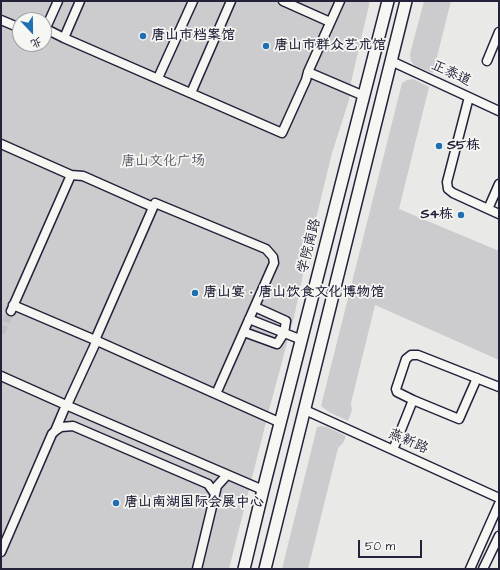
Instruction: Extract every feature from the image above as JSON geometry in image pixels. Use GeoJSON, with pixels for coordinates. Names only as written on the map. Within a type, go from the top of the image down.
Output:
{"type":"FeatureCollection","features":[{"type":"Feature","properties":{"kind":"main road","name":"学院南路"},"geometry":{"type":"LineString","coordinates":[[244,569],[388,1]]}},
{"type":"Feature","properties":{"kind":"main road"},"geometry":{"type":"LineString","coordinates":[[265,569],[406,1]]}},
{"type":"Feature","properties":{"kind":"street"},"geometry":{"type":"LineString","coordinates":[[52,15],[58,1]]}},
{"type":"Feature","properties":{"kind":"street"},"geometry":{"type":"LineString","coordinates":[[64,38],[80,1]]}},
{"type":"Feature","properties":{"kind":"street"},"geometry":{"type":"LineString","coordinates":[[158,78],[192,1]]}},
{"type":"Feature","properties":{"kind":"street"},"geometry":{"type":"LineString","coordinates":[[191,93],[231,1]]}},
{"type":"Feature","properties":{"kind":"street"},"geometry":{"type":"LineString","coordinates":[[283,1],[330,22]]}},
{"type":"Feature","properties":{"kind":"street"},"geometry":{"type":"LineString","coordinates":[[52,34],[158,78],[282,133],[340,1]]}},
{"type":"Feature","properties":{"kind":"street"},"geometry":{"type":"LineString","coordinates":[[1,20],[12,25]]}},
{"type":"Feature","properties":{"kind":"street"},"geometry":{"type":"LineString","coordinates":[[487,61],[499,32]]}},
{"type":"Feature","properties":{"kind":"street","name":"正泰道"},"geometry":{"type":"LineString","coordinates":[[391,61],[499,111]]}},
{"type":"Feature","properties":{"kind":"street"},"geometry":{"type":"LineString","coordinates":[[308,72],[364,96]]}},
{"type":"Feature","properties":{"kind":"street"},"geometry":{"type":"LineString","coordinates":[[469,97],[447,182],[448,189],[453,193],[499,214]]}},
{"type":"Feature","properties":{"kind":"street"},"geometry":{"type":"LineString","coordinates":[[1,144],[71,175],[83,176],[153,207]]}},
{"type":"Feature","properties":{"kind":"street"},"geometry":{"type":"LineString","coordinates":[[71,175],[12,308],[96,340],[281,423]]}},
{"type":"Feature","properties":{"kind":"street"},"geometry":{"type":"LineString","coordinates":[[488,209],[499,184]]}},
{"type":"Feature","properties":{"kind":"street"},"geometry":{"type":"LineString","coordinates":[[1,552],[96,340],[155,202],[266,249],[273,257],[274,263],[216,394]]}},
{"type":"Feature","properties":{"kind":"street"},"geometry":{"type":"LineString","coordinates":[[244,332],[277,344],[284,332],[286,320],[255,307]]}},
{"type":"Feature","properties":{"kind":"street"},"geometry":{"type":"LineString","coordinates":[[249,319],[302,340]]}},
{"type":"Feature","properties":{"kind":"street"},"geometry":{"type":"LineString","coordinates":[[477,378],[459,418],[413,400],[397,392],[396,389],[406,359],[411,355],[418,355],[477,378],[499,387]]}},
{"type":"Feature","properties":{"kind":"street"},"geometry":{"type":"LineString","coordinates":[[1,376],[263,490]]}},
{"type":"Feature","properties":{"kind":"street"},"geometry":{"type":"LineString","coordinates":[[393,450],[413,400]]}},
{"type":"Feature","properties":{"kind":"street","name":"燕新路"},"geometry":{"type":"LineString","coordinates":[[305,410],[499,498]]}},
{"type":"Feature","properties":{"kind":"street"},"geometry":{"type":"LineString","coordinates":[[55,430],[67,426],[73,426],[208,484],[215,494]]}},
{"type":"Feature","properties":{"kind":"street"},"geometry":{"type":"LineString","coordinates":[[197,569],[217,486],[227,475]]}},
{"type":"Feature","properties":{"kind":"street"},"geometry":{"type":"LineString","coordinates":[[470,569],[499,504]]}},
{"type":"Feature","properties":{"kind":"street"},"geometry":{"type":"LineString","coordinates":[[483,569],[499,536]]}},
{"type":"Feature","properties":{"kind":"green space","name":"唐山文化广场"},"geometry":{"type":"Polygon","coordinates":[[[1,1],[370,1],[351,82],[349,100],[332,153],[294,317],[229,569],[1,569],[1,1]]]}},
{"type":"Feature","properties":{"kind":"green space"},"geometry":{"type":"Polygon","coordinates":[[[424,1],[451,1],[433,73],[415,66],[411,61],[410,54],[424,1]]]}},
{"type":"Feature","properties":{"kind":"green space"},"geometry":{"type":"Polygon","coordinates":[[[413,79],[429,87],[399,209],[499,251],[499,360],[375,305],[351,403],[352,410],[348,421],[329,412],[321,406],[402,83],[413,79]]]}},
{"type":"Feature","properties":{"kind":"green space"},"geometry":{"type":"Polygon","coordinates":[[[317,427],[327,427],[346,436],[343,443],[338,448],[308,569],[282,569],[317,427]]]}},
{"type":"Feature","properties":{"kind":"tunnel"},"geometry":{"type":"LineString","coordinates":[[1,333],[11,311]]}},
{"type":"Feature","properties":{"kind":"place","name":"唐山市档案馆"},"geometry":{"type":"Point","coordinates":[143,36]}},
{"type":"Feature","properties":{"kind":"place","name":"唐山市群众艺术馆"},"geometry":{"type":"Point","coordinates":[266,46]}},
{"type":"Feature","properties":{"kind":"place","name":"S5栋"},"geometry":{"type":"Point","coordinates":[439,146]}},
{"type":"Feature","properties":{"kind":"place","name":"S4栋"},"geometry":{"type":"Point","coordinates":[461,215]}},
{"type":"Feature","properties":{"kind":"place","name":"唐山宴 · 唐山饮食文化博物馆"},"geometry":{"type":"Point","coordinates":[195,293]}},
{"type":"Feature","properties":{"kind":"place","name":"唐山南湖国际会展中心"},"geometry":{"type":"Point","coordinates":[116,503]}}]}
